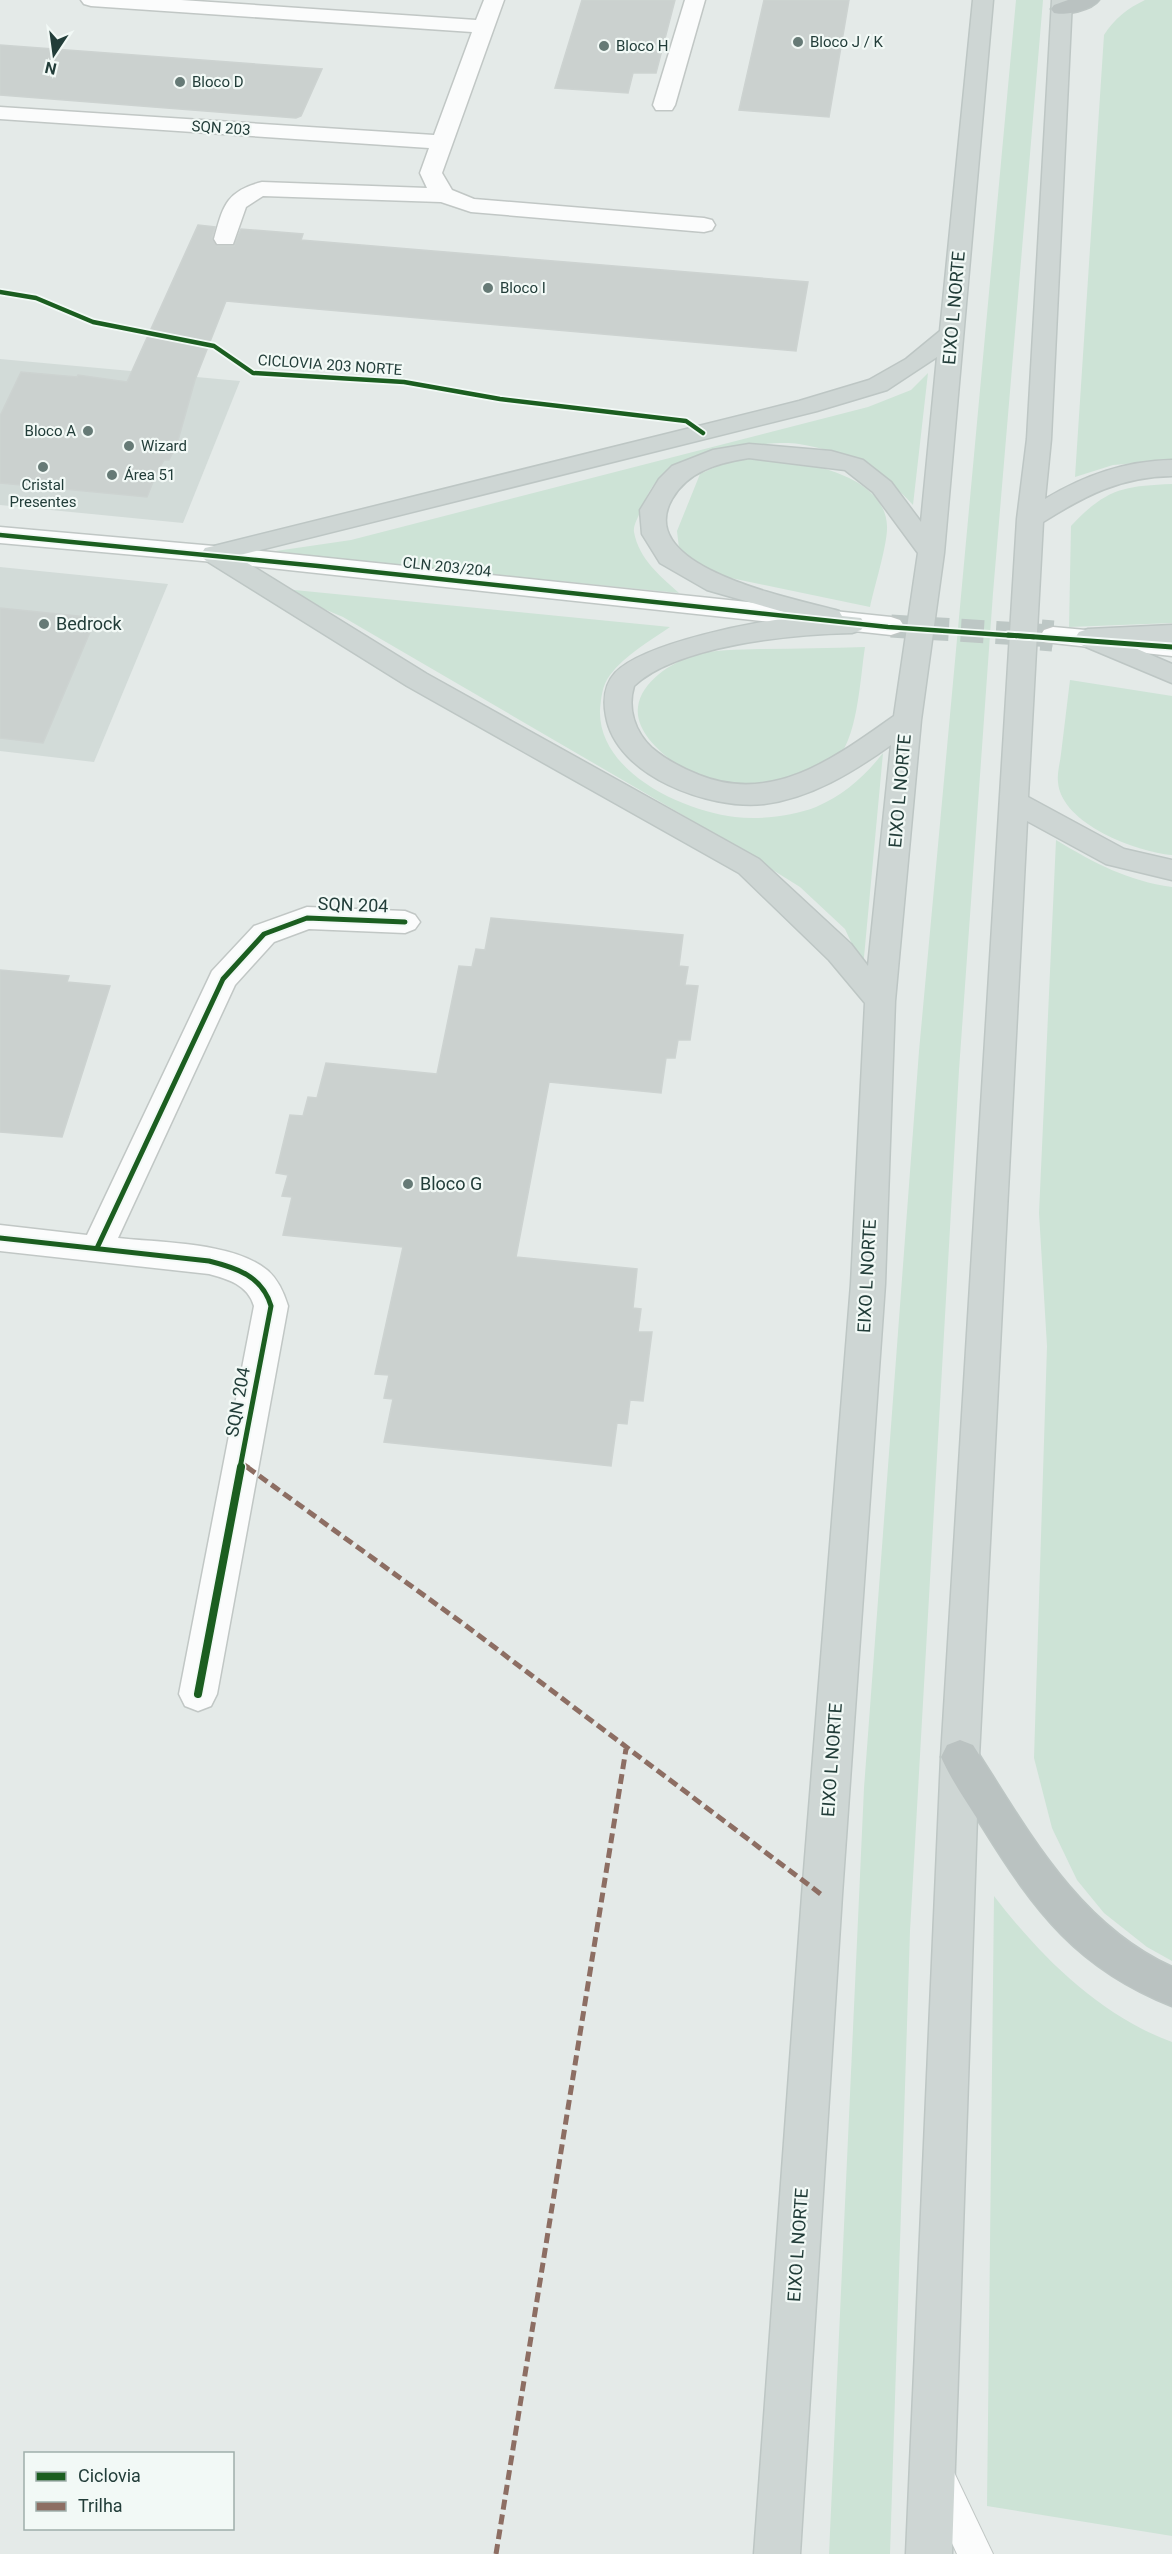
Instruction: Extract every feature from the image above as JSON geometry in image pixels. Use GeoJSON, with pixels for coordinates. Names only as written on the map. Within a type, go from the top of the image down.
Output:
{"type":"FeatureCollection","features":[{"type":"Feature","properties":{"kind":"highway"},"geometry":{"type":"LineString","coordinates":[[960,1757],[1037,1878],[1090,1940],[1146,1978],[1172,1987]]}},
{"type":"Feature","properties":{"kind":"main road","name":"EIXO L NORTE"},"geometry":{"type":"LineString","coordinates":[[777,2554],[822,1895],[868,1284],[880,1001],[907,720],[931,553],[983,0]]}},
{"type":"Feature","properties":{"kind":"main road"},"geometry":{"type":"LineString","coordinates":[[929,2554],[960,1757],[1030,519],[1039,439],[1071,3]]}},
{"type":"Feature","properties":{"kind":"main road"},"geometry":{"type":"LineString","coordinates":[[214,554],[808,406],[878,385],[914,364],[952,333]]}},
{"type":"Feature","properties":{"kind":"main road"},"geometry":{"type":"LineString","coordinates":[[852,624],[716,584],[669,557],[655,534],[654,510],[668,484],[681,471],[722,455],[749,451],[831,459],[854,465],[882,487],[931,553]]}},
{"type":"Feature","properties":{"kind":"main road"},"geometry":{"type":"LineString","coordinates":[[1030,519],[1078,489],[1119,472],[1172,468]]}},
{"type":"Feature","properties":{"kind":"main road"},"geometry":{"type":"LineString","coordinates":[[214,554],[417,680],[749,867],[840,951],[880,1001]]}},
{"type":"Feature","properties":{"kind":"main road"},"geometry":{"type":"LineString","coordinates":[[852,624],[776,628],[684,651],[639,668],[626,677],[618,689],[617,716],[621,728],[641,753],[673,776],[694,785],[724,792],[761,794],[791,789],[833,773],[907,720]]}},
{"type":"Feature","properties":{"kind":"main road"},"geometry":{"type":"LineString","coordinates":[[1088,638],[1172,634]]}},
{"type":"Feature","properties":{"kind":"main road"},"geometry":{"type":"LineString","coordinates":[[1088,638],[1172,674]]}},
{"type":"Feature","properties":{"kind":"main road"},"geometry":{"type":"LineString","coordinates":[[1014,801],[1116,857],[1172,870]]}},
{"type":"Feature","properties":{"kind":"street"},"geometry":{"type":"LineString","coordinates":[[91,0],[181,2],[485,27]]}},
{"type":"Feature","properties":{"kind":"street"},"geometry":{"type":"LineString","coordinates":[[444,195],[438,189],[431,173],[494,0]]}},
{"type":"Feature","properties":{"kind":"street"},"geometry":{"type":"LineString","coordinates":[[664,105],[695,0]]}},
{"type":"Feature","properties":{"kind":"street","name":"SQN 203"},"geometry":{"type":"LineString","coordinates":[[0,113],[442,142]]}},
{"type":"Feature","properties":{"kind":"street"},"geometry":{"type":"LineString","coordinates":[[225,239],[237,199],[246,193],[262,189],[444,195],[471,205],[493,209],[704,225]]}},
{"type":"Feature","properties":{"kind":"street","name":"CLN 203/204"},"geometry":{"type":"LineString","coordinates":[[0,535],[214,554],[852,624],[891,626]]}},
{"type":"Feature","properties":{"kind":"street"},"geometry":{"type":"LineString","coordinates":[[1053,636],[1172,647]]}},
{"type":"Feature","properties":{"kind":"street","name":"SQN 204"},"geometry":{"type":"LineString","coordinates":[[97,1248],[223,979],[264,934],[307,918],[405,922]]}},
{"type":"Feature","properties":{"kind":"street","name":"SQN 204"},"geometry":{"type":"LineString","coordinates":[[0,1238],[232,1266],[257,1280],[269,1297],[269,1317],[198,1694]]}},
{"type":"Feature","properties":{"kind":"lane"},"geometry":{"type":"LineString","coordinates":[[933,2464],[975,2554]]}},
{"type":"Feature","properties":{"kind":"shaded area","name":"Bloco A"},"geometry":{"type":"Polygon","coordinates":[[[0,359],[240,381],[183,523],[0,505],[0,359]]]}},
{"type":"Feature","properties":{"kind":"shaded area"},"geometry":{"type":"Polygon","coordinates":[[[0,567],[168,584],[94,762],[0,751],[0,567]]]}},
{"type":"Feature","properties":{"kind":"green space"},"geometry":{"type":"Polygon","coordinates":[[[1016,0],[1043,0],[993,593],[959,1070],[910,1931],[890,2554],[829,2554],[864,1788],[919,1051],[1016,0]]]}},
{"type":"Feature","properties":{"kind":"green space"},"geometry":{"type":"Polygon","coordinates":[[[1145,0],[1172,0],[1172,460],[1113,465],[1075,477],[1104,35],[1122,14],[1145,0]]]}},
{"type":"Feature","properties":{"kind":"green space"},"geometry":{"type":"Polygon","coordinates":[[[928,373],[913,505],[889,482],[862,464],[832,452],[799,444],[766,444],[706,456],[659,479],[646,498],[634,532],[645,559],[679,593],[269,552],[351,540],[868,407],[911,390],[928,373]]]}},
{"type":"Feature","properties":{"kind":"green space"},"geometry":{"type":"Polygon","coordinates":[[[751,458],[812,465],[854,481],[871,492],[882,507],[887,534],[870,607],[707,573],[679,548],[677,531],[700,474],[731,460],[751,458]]]}},
{"type":"Feature","properties":{"kind":"green space"},"geometry":{"type":"Polygon","coordinates":[[[1172,484],[1172,623],[1069,627],[1071,526],[1095,504],[1116,492],[1140,486],[1172,484]]]}},
{"type":"Feature","properties":{"kind":"green space"},"geometry":{"type":"Polygon","coordinates":[[[274,588],[670,627],[630,655],[607,679],[602,692],[600,710],[603,732],[613,752],[628,770],[647,784],[669,797],[714,813],[745,818],[766,818],[816,807],[836,797],[853,784],[883,753],[863,968],[845,929],[800,887],[717,835],[343,617],[274,588]]]}},
{"type":"Feature","properties":{"kind":"green space"},"geometry":{"type":"Polygon","coordinates":[[[865,647],[853,726],[841,754],[830,765],[794,778],[750,786],[719,784],[671,760],[646,735],[639,721],[638,707],[645,689],[666,669],[692,656],[726,650],[865,647]]]}},
{"type":"Feature","properties":{"kind":"green space"},"geometry":{"type":"Polygon","coordinates":[[[1070,680],[1172,696],[1172,855],[1121,842],[1103,833],[1072,811],[1062,797],[1058,775],[1070,680]]]}},
{"type":"Feature","properties":{"kind":"green space"},"geometry":{"type":"Polygon","coordinates":[[[1056,840],[1126,876],[1172,887],[1172,1961],[1147,1947],[1104,1913],[1077,1880],[1052,1828],[1034,1758],[1047,1346],[1039,1213],[1056,840]]]}},
{"type":"Feature","properties":{"kind":"green space"},"geometry":{"type":"Polygon","coordinates":[[[994,1896],[1031,1940],[1073,1982],[1120,2017],[1172,2042],[1172,2536],[987,2506],[994,1896]]]}},
{"type":"Feature","properties":{"kind":"building","name":"Bloco H"},"geometry":{"type":"Polygon","coordinates":[[[582,0],[675,0],[656,73],[633,73],[628,93],[555,88],[582,0]]]}},
{"type":"Feature","properties":{"kind":"building","name":"Bloco J / K"},"geometry":{"type":"Polygon","coordinates":[[[764,0],[849,0],[829,117],[739,110],[764,0]]]}},
{"type":"Feature","properties":{"kind":"building","name":"Bloco D"},"geometry":{"type":"Polygon","coordinates":[[[0,45],[322,69],[301,116],[296,118],[0,95],[0,45]]]}},
{"type":"Feature","properties":{"kind":"building","name":"Bloco I"},"geometry":{"type":"Polygon","coordinates":[[[198,225],[215,227],[212,238],[217,246],[234,246],[241,229],[303,234],[301,240],[808,282],[796,351],[226,301],[195,380],[177,444],[169,460],[164,460],[157,472],[147,497],[0,483],[0,416],[21,372],[77,377],[78,375],[127,382],[198,225]]]}},
{"type":"Feature","properties":{"kind":"building"},"geometry":{"type":"Polygon","coordinates":[[[0,608],[96,618],[43,743],[0,738],[0,608]]]}},
{"type":"Feature","properties":{"kind":"building","name":"Bloco G"},"geometry":{"type":"Polygon","coordinates":[[[491,918],[683,935],[679,966],[688,967],[685,985],[698,986],[690,1040],[678,1040],[675,1058],[666,1058],[661,1093],[549,1082],[516,1257],[637,1269],[633,1308],[641,1309],[638,1332],[652,1332],[643,1401],[630,1400],[627,1424],[617,1423],[611,1466],[384,1442],[393,1399],[384,1398],[389,1375],[375,1374],[403,1247],[283,1235],[292,1197],[282,1196],[288,1175],[276,1173],[290,1115],[303,1116],[308,1097],[317,1098],[326,1063],[437,1074],[459,966],[472,967],[476,949],[485,950],[491,918]]]}},
{"type":"Feature","properties":{"kind":"building"},"geometry":{"type":"Polygon","coordinates":[[[0,970],[69,976],[67,982],[110,986],[62,1137],[0,1132],[0,970]]]}},
{"type":"Feature","properties":{"kind":"tunnel"},"geometry":{"type":"LineString","coordinates":[[891,626],[1053,636],[1041,635]]}},
{"type":"Feature","properties":{"kind":"marked path"},"geometry":{"type":"LineString","coordinates":[[242,1463],[465,1625],[822,1895]]}},
{"type":"Feature","properties":{"kind":"marked path"},"geometry":{"type":"LineString","coordinates":[[496,2554],[626,1749]]}},
{"type":"Feature","properties":{"kind":"cycle path","name":"CICLOVIA 203 NORTE"},"geometry":{"type":"LineString","coordinates":[[0,292],[36,298],[93,322],[214,346],[253,373],[404,382],[500,399],[686,421],[703,433]]}},
{"type":"Feature","properties":{"kind":"cycle path"},"geometry":{"type":"LineString","coordinates":[[0,535],[106,544],[888,627],[1172,647]]}},
{"type":"Feature","properties":{"kind":"cycle path"},"geometry":{"type":"LineString","coordinates":[[97,1248],[223,979],[264,934],[307,918],[405,922]]}},
{"type":"Feature","properties":{"kind":"cycle path"},"geometry":{"type":"LineString","coordinates":[[0,1238],[209,1261],[248,1274],[263,1287],[268,1295],[271,1306],[198,1694]]}},
{"type":"Feature","properties":{"kind":"place","name":"Bloco J / K"},"geometry":{"type":"Point","coordinates":[798,42]}},
{"type":"Feature","properties":{"kind":"place","name":"Bloco H"},"geometry":{"type":"Point","coordinates":[604,46]}},
{"type":"Feature","properties":{"kind":"place","name":"Bloco D"},"geometry":{"type":"Point","coordinates":[180,82]}},
{"type":"Feature","properties":{"kind":"place","name":"Bloco I"},"geometry":{"type":"Point","coordinates":[488,288]}},
{"type":"Feature","properties":{"kind":"place","name":"Bloco A"},"geometry":{"type":"Point","coordinates":[88,431]}},
{"type":"Feature","properties":{"kind":"place","name":"Wizard"},"geometry":{"type":"Point","coordinates":[129,446]}},
{"type":"Feature","properties":{"kind":"place","name":"Cristal Presentes"},"geometry":{"type":"Point","coordinates":[43,467]}},
{"type":"Feature","properties":{"kind":"place","name":"Área 51"},"geometry":{"type":"Point","coordinates":[112,475]}},
{"type":"Feature","properties":{"kind":"place","name":"Bedrock"},"geometry":{"type":"Point","coordinates":[44,624]}},
{"type":"Feature","properties":{"kind":"place","name":"Bloco G"},"geometry":{"type":"Point","coordinates":[408,1184]}}]}
